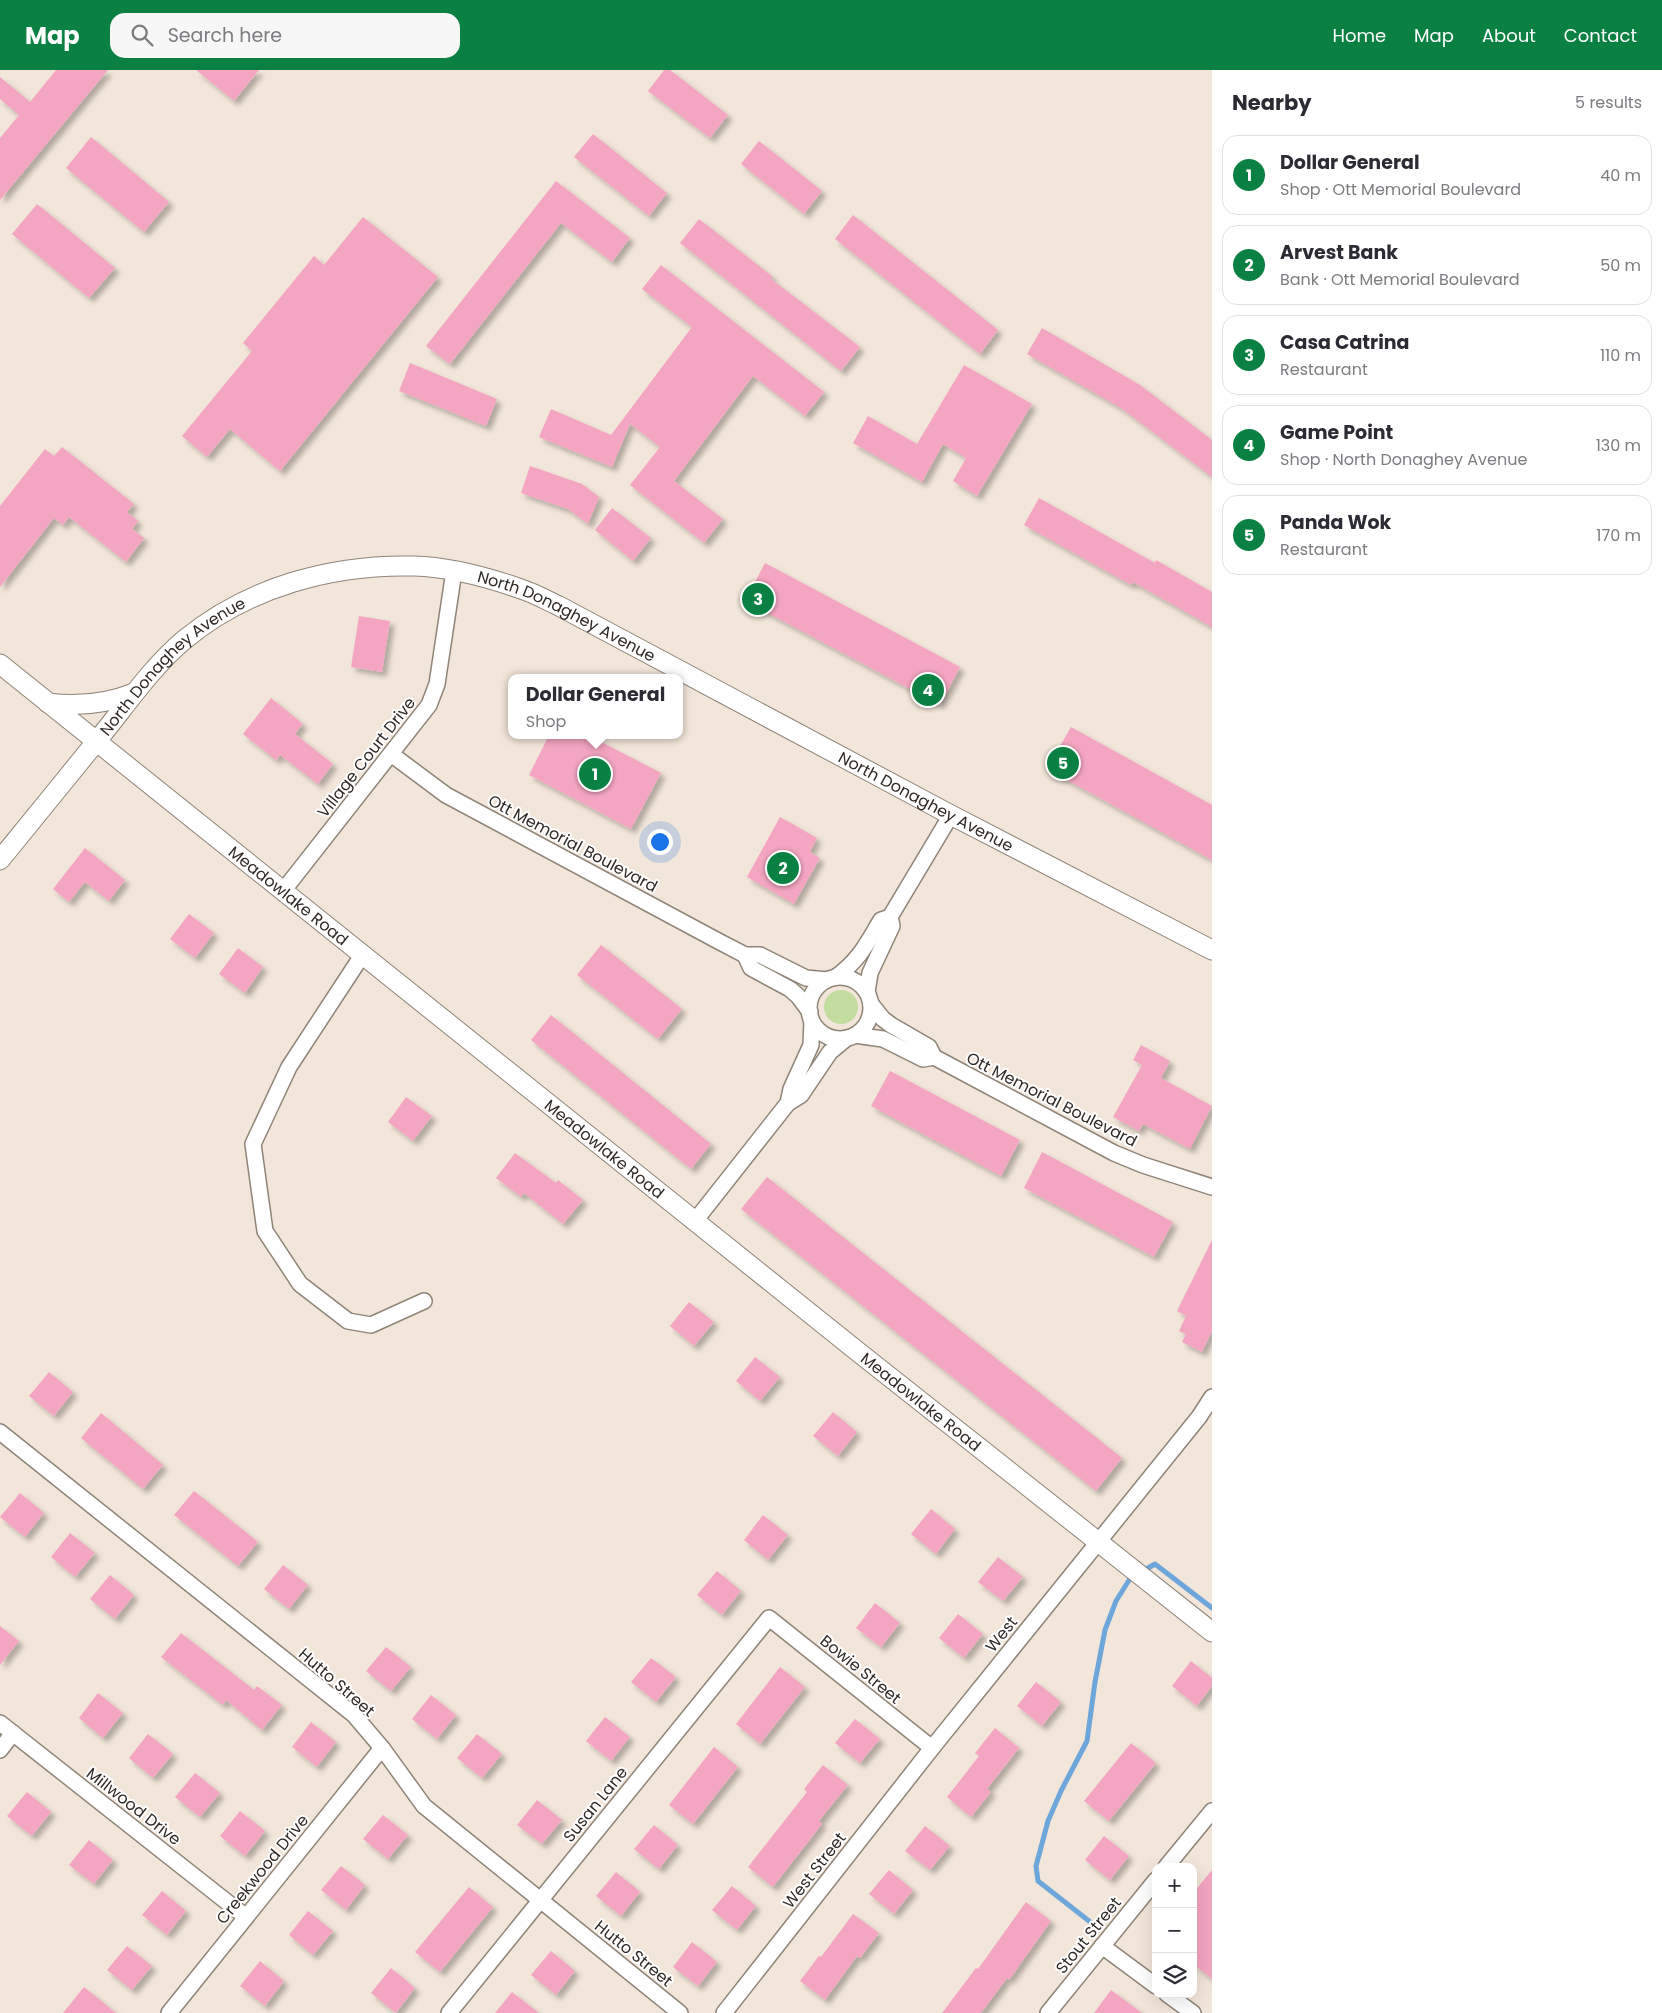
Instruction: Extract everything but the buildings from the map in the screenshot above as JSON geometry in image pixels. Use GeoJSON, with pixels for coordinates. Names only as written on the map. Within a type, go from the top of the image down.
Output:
{"type":"FeatureCollection","features":[{"type":"Feature","properties":{"kind":"street","name":"North Donaghey Avenue"},"geometry":{"type":"LineString","coordinates":[[0,860],[136,692],[184,640],[229,609],[269,590],[315,576],[360,568],[415,566],[454,571],[523,589],[559,606],[951,815],[1212,950]]}},
{"type":"Feature","properties":{"kind":"street","name":"Village Court Drive"},"geometry":{"type":"LineString","coordinates":[[283,891],[429,705],[437,684],[454,571]]}},
{"type":"Feature","properties":{"kind":"street","name":"Meadowlake Road"},"geometry":{"type":"LineString","coordinates":[[0,664],[1098,1543],[1212,1632]]}},
{"type":"Feature","properties":{"kind":"street"},"geometry":{"type":"LineString","coordinates":[[48,703],[68,705],[91,704],[114,701],[136,692]]}},
{"type":"Feature","properties":{"kind":"street","name":"Ott Memorial Boulevard"},"geometry":{"type":"LineString","coordinates":[[391,754],[446,795],[744,955],[760,955],[806,978],[831,978]]}},
{"type":"Feature","properties":{"kind":"street"},"geometry":{"type":"LineString","coordinates":[[788,1103],[791,1089],[811,1045],[812,995],[817,987],[852,964],[881,920],[890,917],[951,815]]}},
{"type":"Feature","properties":{"kind":"street"},"geometry":{"type":"LineString","coordinates":[[695,1221],[788,1103],[801,1095],[830,1052],[868,1022],[870,972],[892,926],[890,917]]}},
{"type":"Feature","properties":{"kind":"street"},"geometry":{"type":"LineString","coordinates":[[363,954],[289,1067],[253,1144],[265,1231],[300,1284],[348,1321],[371,1326],[424,1301]]}},
{"type":"Feature","properties":{"kind":"street","name":"Ott Memorial Boulevard"},"geometry":{"type":"LineString","coordinates":[[744,955],[751,968],[790,989],[798,996],[811,1017]]}},
{"type":"Feature","properties":{"kind":"street"},"geometry":{"type":"LineString","coordinates":[[831,978],[845,977],[854,980],[862,985],[869,998]]}},
{"type":"Feature","properties":{"kind":"street","name":"Ott Memorial Boulevard"},"geometry":{"type":"LineString","coordinates":[[869,998],[883,1019],[929,1047],[934,1057],[1114,1153],[1143,1165],[1212,1187]]}},
{"type":"Feature","properties":{"kind":"street"},"geometry":{"type":"LineString","coordinates":[[811,1017],[817,1028],[826,1035],[835,1038],[851,1036]]}},
{"type":"Feature","properties":{"kind":"street","name":"Ott Memorial Boulevard"},"geometry":{"type":"LineString","coordinates":[[851,1036],[883,1039],[923,1059],[934,1057]]}},
{"type":"Feature","properties":{"kind":"street","name":"West"},"geometry":{"type":"LineString","coordinates":[[932,1748],[1199,1417],[1212,1397]]}},
{"type":"Feature","properties":{"kind":"street","name":"Hutto Street"},"geometry":{"type":"LineString","coordinates":[[0,1432],[354,1715],[382,1748],[424,1806],[680,2013]]}},
{"type":"Feature","properties":{"kind":"street","name":"Bowie Street"},"geometry":{"type":"LineString","coordinates":[[769,1618],[932,1748]]}},
{"type":"Feature","properties":{"kind":"street","name":"Susan Lane"},"geometry":{"type":"LineString","coordinates":[[449,2013],[769,1618]]}},
{"type":"Feature","properties":{"kind":"street","name":"Millwood Drive"},"geometry":{"type":"LineString","coordinates":[[0,1723],[246,1917]]}},
{"type":"Feature","properties":{"kind":"street"},"geometry":{"type":"LineString","coordinates":[[0,1750],[13,1733]]}},
{"type":"Feature","properties":{"kind":"street","name":"Creekwood Drive"},"geometry":{"type":"LineString","coordinates":[[170,2013],[382,1748]]}},
{"type":"Feature","properties":{"kind":"street","name":"West Street"},"geometry":{"type":"LineString","coordinates":[[724,2013],[932,1748]]}},
{"type":"Feature","properties":{"kind":"street"},"geometry":{"type":"LineString","coordinates":[[1169,1863],[1212,1811]]}},
{"type":"Feature","properties":{"kind":"street","name":"Stout Street"},"geometry":{"type":"LineString","coordinates":[[1048,2013],[1152,1885]]}},
{"type":"Feature","properties":{"kind":"street"},"geometry":{"type":"LineString","coordinates":[[1102,1946],[1152,1983]]}},
{"type":"Feature","properties":{"kind":"street"},"geometry":{"type":"LineString","coordinates":[[1172,1998],[1193,2013]]}},
{"type":"Feature","properties":{"kind":"green space"},"geometry":{"type":"Polygon","coordinates":[[[841,990],[853,995],[858,1007],[853,1019],[841,1024],[829,1019],[824,1007],[829,995],[841,990]]]}},
{"type":"Feature","properties":{"kind":"waterway"},"geometry":{"type":"LineString","coordinates":[[1143,1571],[1155,1564],[1212,1608]]}},
{"type":"Feature","properties":{"kind":"waterway"},"geometry":{"type":"LineString","coordinates":[[1089,1921],[1038,1881],[1036,1866],[1048,1821],[1087,1741],[1095,1682],[1105,1630],[1116,1601],[1131,1577],[1135,1575]]}},
{"type":"Feature","properties":{"kind":"place","name":"Casa Catrina"},"geometry":{"type":"Point","coordinates":[758,599]}},
{"type":"Feature","properties":{"kind":"place","name":"Game Point"},"geometry":{"type":"Point","coordinates":[928,690]}},
{"type":"Feature","properties":{"kind":"place","name":"Panda Wok"},"geometry":{"type":"Point","coordinates":[1063,763]}},
{"type":"Feature","properties":{"kind":"place","name":"Dollar General"},"geometry":{"type":"Point","coordinates":[595,774]}},
{"type":"Feature","properties":{"kind":"place","name":"Arvest Bank"},"geometry":{"type":"Point","coordinates":[783,868]}}]}
